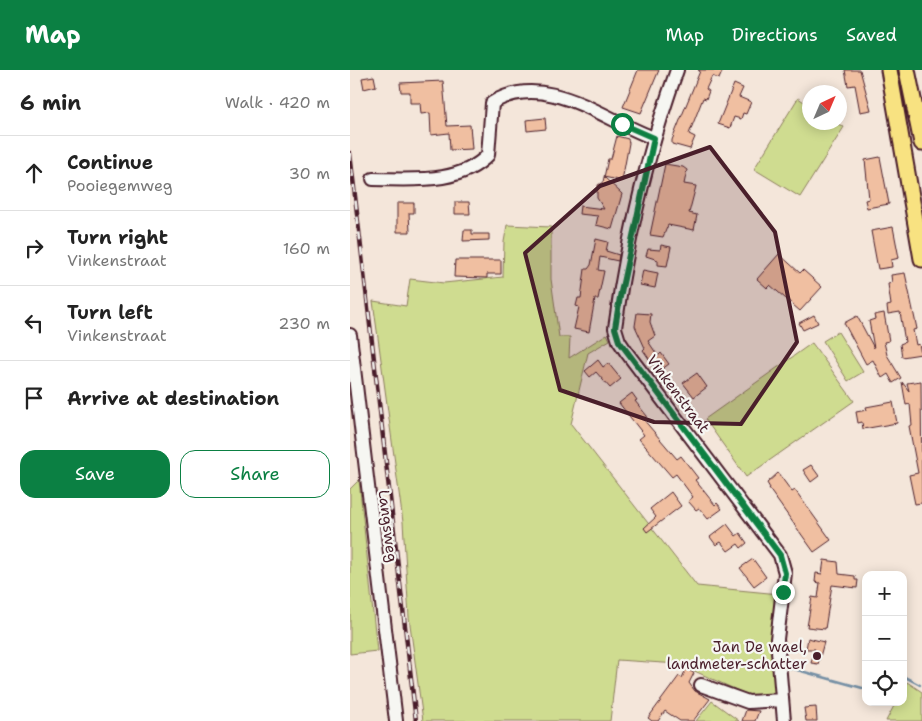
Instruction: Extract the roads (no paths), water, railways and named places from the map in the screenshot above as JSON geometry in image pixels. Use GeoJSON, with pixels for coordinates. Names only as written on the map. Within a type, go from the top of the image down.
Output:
{"type":"FeatureCollection","features":[{"type":"Feature","properties":{"kind":"main road"},"geometry":{"type":"LineString","coordinates":[[889,70],[922,259]]}},
{"type":"Feature","properties":{"kind":"main road"},"geometry":{"type":"LineString","coordinates":[[907,70],[922,143]]}},
{"type":"Feature","properties":{"kind":"main road"},"geometry":{"type":"LineString","coordinates":[[915,221],[922,236]]}},
{"type":"Feature","properties":{"kind":"street","name":"Vinkenstraat"},"geometry":{"type":"LineString","coordinates":[[677,70],[654,138],[635,216],[615,328],[619,341],[627,353],[780,555],[785,573],[777,639],[784,721]]}},
{"type":"Feature","properties":{"kind":"street"},"geometry":{"type":"LineString","coordinates":[[373,179],[441,178],[462,172],[481,163],[488,155],[489,150],[492,103],[515,92],[542,91],[572,97],[634,130],[654,138]]}},
{"type":"Feature","properties":{"kind":"street","name":"Langsweg"},"geometry":{"type":"LineString","coordinates":[[350,334],[396,721]]}},
{"type":"Feature","properties":{"kind":"street"},"geometry":{"type":"LineString","coordinates":[[701,685],[748,702],[782,700]]}},
{"type":"Feature","properties":{"kind":"waterway"},"geometry":{"type":"LineString","coordinates":[[783,666],[862,688]]}},
{"type":"Feature","properties":{"kind":"waterway"},"geometry":{"type":"LineString","coordinates":[[907,678],[920,685]]}},
{"type":"Feature","properties":{"kind":"railway"},"geometry":{"type":"LineString","coordinates":[[350,153],[416,721]]}},
{"type":"Feature","properties":{"kind":"place","name":"Jan De wael, landmeter-schatter"},"geometry":{"type":"Point","coordinates":[817,656]}}]}
